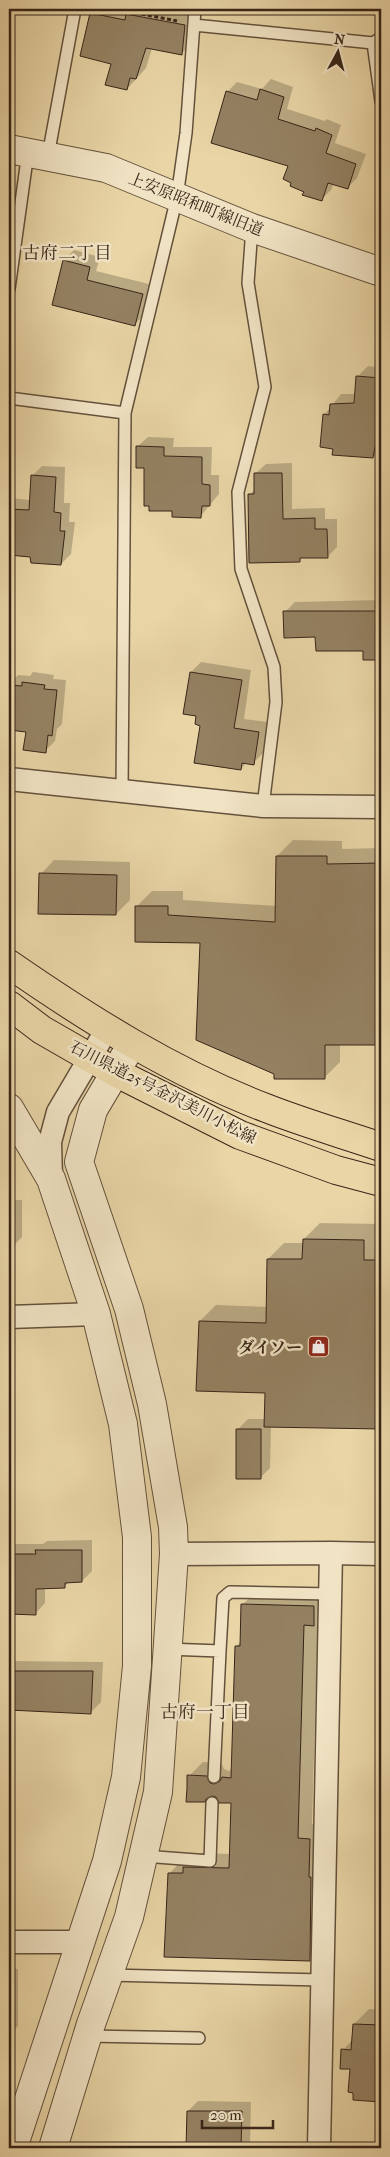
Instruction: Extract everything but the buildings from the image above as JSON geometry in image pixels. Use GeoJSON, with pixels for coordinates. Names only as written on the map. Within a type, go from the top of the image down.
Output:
{"type":"FeatureCollection","features":[{"type":"Feature","properties":{"kind":"main road","name":"石川県道25号金沢美川小松線"},"geometry":{"type":"LineString","coordinates":[[9,964],[107,1029],[197,1078],[266,1108],[381,1147]]}},
{"type":"Feature","properties":{"kind":"main road","name":"石川県道25号金沢美川小松線"},"geometry":{"type":"LineString","coordinates":[[9,1006],[42,1030],[115,1072],[240,1135],[336,1170],[381,1182]]}},
{"type":"Feature","properties":{"kind":"street","name":"上安原昭和町線旧道"},"geometry":{"type":"LineString","coordinates":[[28,152],[106,168],[252,228],[381,272]]}},
{"type":"Feature","properties":{"kind":"street"},"geometry":{"type":"LineString","coordinates":[[9,779],[263,806],[381,807]]}},
{"type":"Feature","properties":{"kind":"street"},"geometry":{"type":"LineString","coordinates":[[51,1179],[50,1142],[58,1112],[107,1029]]}},
{"type":"Feature","properties":{"kind":"street"},"geometry":{"type":"LineString","coordinates":[[53,2148],[87,2036],[130,1917],[158,1792],[174,1554],[172,1527],[152,1404],[129,1309],[79,1162],[93,1110],[132,1044]]}},
{"type":"Feature","properties":{"kind":"street"},"geometry":{"type":"LineString","coordinates":[[9,1108],[51,1179],[96,1314],[123,1424],[137,1537],[136,1666],[126,1777],[108,1861],[13,2148]]}},
{"type":"Feature","properties":{"kind":"street"},"geometry":{"type":"LineString","coordinates":[[9,1317],[96,1314]]}},
{"type":"Feature","properties":{"kind":"street"},"geometry":{"type":"LineString","coordinates":[[319,2148],[331,1553]]}},
{"type":"Feature","properties":{"kind":"street"},"geometry":{"type":"LineString","coordinates":[[174,1554],[381,1554]]}},
{"type":"Feature","properties":{"kind":"street"},"geometry":{"type":"LineString","coordinates":[[9,1942],[82,1942]]}},
{"type":"Feature","properties":{"kind":"lane"},"geometry":{"type":"LineString","coordinates":[[9,288],[28,152],[75,9]]}},
{"type":"Feature","properties":{"kind":"lane"},"geometry":{"type":"LineString","coordinates":[[122,791],[125,413],[177,197],[186,133],[195,9]]}},
{"type":"Feature","properties":{"kind":"lane"},"geometry":{"type":"LineString","coordinates":[[194,25],[377,40],[381,101]]}},
{"type":"Feature","properties":{"kind":"lane"},"geometry":{"type":"LineString","coordinates":[[252,228],[248,283],[265,387],[238,492],[241,569],[274,667],[276,702],[263,806]]}},
{"type":"Feature","properties":{"kind":"lane"},"geometry":{"type":"LineString","coordinates":[[9,398],[125,413]]}},
{"type":"Feature","properties":{"kind":"lane"},"geometry":{"type":"LineString","coordinates":[[214,1777],[223,1598],[230,1592],[331,1594]]}},
{"type":"Feature","properties":{"kind":"lane"},"geometry":{"type":"LineString","coordinates":[[167,1649],[220,1651]]}},
{"type":"Feature","properties":{"kind":"lane"},"geometry":{"type":"LineString","coordinates":[[143,1856],[210,1861],[212,1803]]}},
{"type":"Feature","properties":{"kind":"lane"},"geometry":{"type":"LineString","coordinates":[[108,1975],[323,1980]]}},
{"type":"Feature","properties":{"kind":"lane"},"geometry":{"type":"LineString","coordinates":[[87,2036],[199,2038]]}},
{"type":"Feature","properties":{"kind":"path"},"geometry":{"type":"LineString","coordinates":[[116,9],[194,25]]}},
{"type":"Feature","properties":{"kind":"place","name":"ダイソー"},"geometry":{"type":"Point","coordinates":[318,1347]}},
{"type":"Feature","properties":{"kind":"district","name":"古府二丁目"},"geometry":{"type":"Point","coordinates":[67,253]}},
{"type":"Feature","properties":{"kind":"district","name":"古府一丁目"},"geometry":{"type":"Point","coordinates":[205,1712]}}]}
